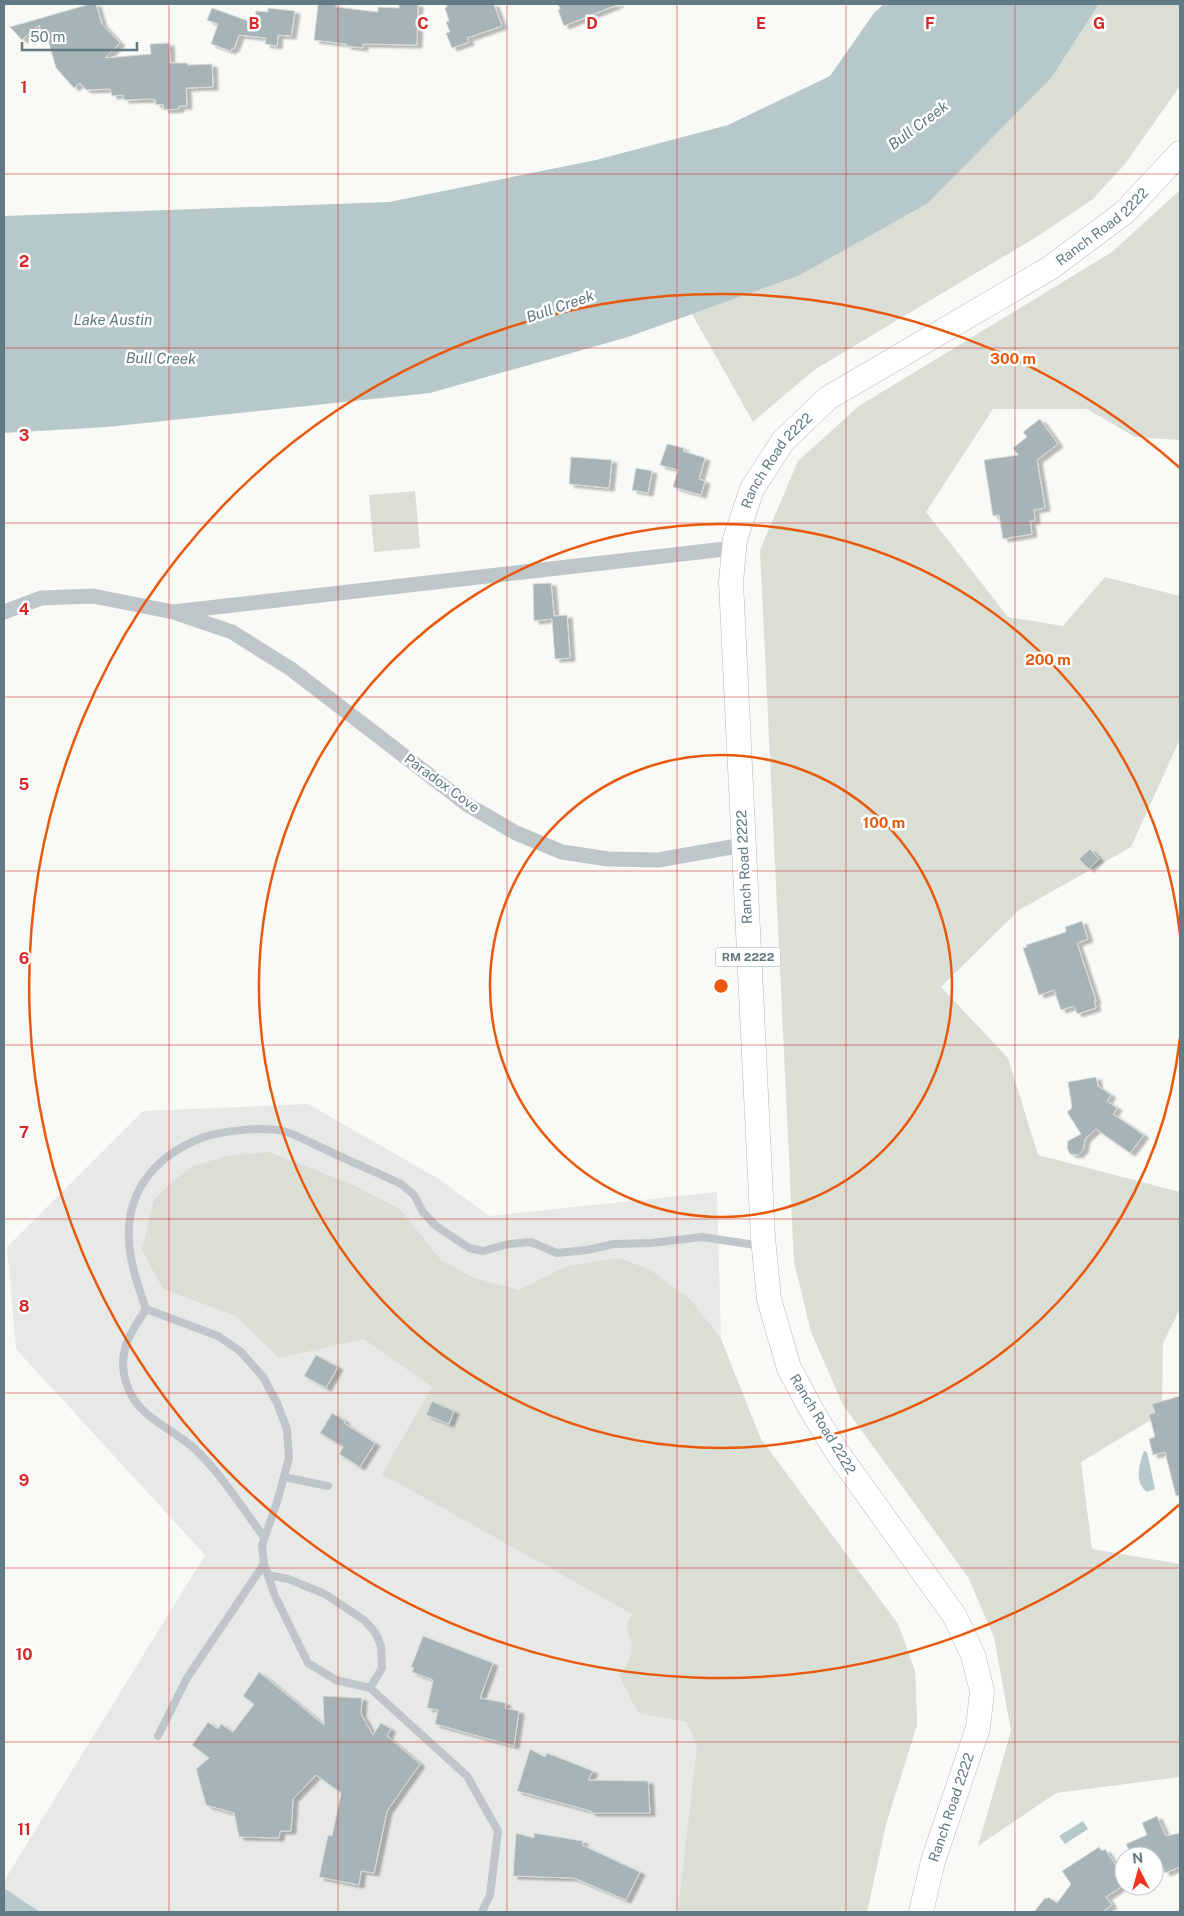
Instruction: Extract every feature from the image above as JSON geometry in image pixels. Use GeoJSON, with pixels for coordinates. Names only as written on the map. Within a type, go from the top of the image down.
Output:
{"type":"FeatureCollection","features":[{"type":"Feature","properties":{"kind":"main road","name":"Ranch Road 2222"},"geometry":{"type":"LineString","coordinates":[[921,1912],[933,1861],[978,1728],[982,1691],[974,1654],[954,1615],[837,1452],[812,1411],[789,1368],[769,1299],[764,1246],[742,846],[731,582],[735,539],[752,489],[784,441],[828,398],[1050,268],[1125,212],[1180,153]]}},
{"type":"Feature","properties":{"kind":"street"},"geometry":{"type":"LineString","coordinates":[[4,612],[41,598],[93,596],[173,612],[734,548]]}},
{"type":"Feature","properties":{"kind":"street","name":"Paradox Cove"},"geometry":{"type":"LineString","coordinates":[[173,612],[232,632],[292,668],[468,805],[516,832],[562,852],[608,859],[658,860],[742,846]]}},
{"type":"Feature","properties":{"kind":"lane"},"geometry":{"type":"LineString","coordinates":[[264,1537],[233,1492],[215,1470],[196,1450],[174,1432],[146,1414],[125,1384],[123,1372],[126,1345],[146,1308],[131,1257],[128,1232],[132,1207],[142,1182],[165,1157],[187,1143],[215,1133],[252,1129],[282,1130],[401,1184],[414,1195],[423,1212],[436,1226],[469,1248],[483,1251],[510,1244],[531,1242],[557,1253],[614,1244],[651,1243],[702,1238],[764,1246]]}},
{"type":"Feature","properties":{"kind":"lane"},"geometry":{"type":"LineString","coordinates":[[146,1308],[218,1336],[240,1351],[263,1376],[277,1403],[287,1429],[289,1458],[262,1545],[264,1564],[275,1596],[308,1663],[336,1680],[370,1688],[467,1776],[498,1831],[490,1896],[482,1912]]}},
{"type":"Feature","properties":{"kind":"lane"},"geometry":{"type":"LineString","coordinates":[[284,1477],[328,1486]]}},
{"type":"Feature","properties":{"kind":"lane"},"geometry":{"type":"LineString","coordinates":[[158,1736],[187,1678],[264,1564]]}},
{"type":"Feature","properties":{"kind":"lane"},"geometry":{"type":"LineString","coordinates":[[268,1575],[288,1579],[325,1594],[364,1620],[375,1632],[381,1646],[382,1668],[370,1688]]}},
{"type":"Feature","properties":{"kind":"shaded area"},"geometry":{"type":"Polygon","coordinates":[[[1099,4],[1180,4],[1180,86],[1125,164],[1093,199],[1038,236],[814,370],[753,422],[692,314],[798,276],[1052,77],[1099,4]]]}},
{"type":"Feature","properties":{"kind":"shaded area"},"geometry":{"type":"Polygon","coordinates":[[[1180,190],[1180,440],[1135,437],[1087,409],[993,409],[926,512],[1008,617],[1063,626],[1105,577],[1180,596],[1180,739],[1131,847],[1019,910],[941,987],[1008,1058],[1038,1155],[1180,1192],[1180,1309],[1163,1343],[1162,1413],[1081,1462],[1092,1549],[1180,1564],[1180,1777],[1056,1793],[978,1846],[1011,1731],[994,1637],[968,1577],[843,1405],[811,1332],[794,1262],[760,550],[798,461],[859,406],[1112,252],[1180,190]]]}},
{"type":"Feature","properties":{"kind":"shaded area"},"geometry":{"type":"Polygon","coordinates":[[[415,491],[420,548],[374,552],[369,495],[415,491]]]}},
{"type":"Feature","properties":{"kind":"shaded area"},"geometry":{"type":"Polygon","coordinates":[[[308,1104],[439,1179],[489,1216],[717,1192],[721,1339],[760,1439],[898,1624],[915,1671],[917,1725],[886,1824],[867,1912],[40,1912],[4,1888],[4,1881],[205,1555],[16,1349],[7,1247],[143,1111],[308,1104]]]}},
{"type":"Feature","properties":{"kind":"shaded area"},"geometry":{"type":"Polygon","coordinates":[[[269,1152],[351,1184],[400,1209],[441,1260],[474,1278],[519,1290],[567,1266],[619,1258],[649,1269],[690,1299],[721,1339],[761,1439],[898,1624],[915,1671],[917,1725],[886,1824],[867,1912],[678,1912],[697,1745],[686,1722],[638,1713],[619,1675],[632,1652],[631,1641],[626,1627],[632,1614],[382,1474],[432,1387],[364,1339],[279,1358],[236,1316],[163,1289],[142,1250],[154,1200],[171,1183],[193,1166],[227,1156],[269,1152]]]}},
{"type":"Feature","properties":{"kind":"water","name":"Lake Austin"},"geometry":{"type":"Polygon","coordinates":[[[884,4],[1099,4],[1052,77],[928,203],[798,276],[628,337],[430,393],[107,427],[4,433],[4,216],[389,202],[596,160],[728,125],[830,76],[874,13],[884,4]]]}},
{"type":"Feature","properties":{"kind":"water"},"geometry":{"type":"Polygon","coordinates":[[[1144,1451],[1147,1452],[1155,1489],[1147,1492],[1140,1484],[1139,1478],[1139,1467],[1144,1451]]]}},
{"type":"Feature","properties":{"kind":"water"},"geometry":{"type":"Polygon","coordinates":[[[1083,1821],[1088,1829],[1065,1844],[1059,1836],[1083,1821]]]}},
{"type":"Feature","properties":{"kind":"water"},"geometry":{"type":"Polygon","coordinates":[[[4,1888],[40,1912],[4,1912],[4,1888]]]}},
{"type":"Feature","properties":{"kind":"building"},"geometry":{"type":"Polygon","coordinates":[[[90,4],[96,4],[102,24],[120,43],[105,58],[151,54],[150,44],[169,43],[170,63],[187,63],[188,65],[212,64],[213,87],[186,88],[187,106],[179,106],[179,109],[164,110],[163,104],[156,105],[155,99],[124,100],[123,95],[112,96],[110,89],[86,90],[80,83],[74,88],[56,68],[47,36],[43,37],[39,25],[22,40],[10,27],[90,4]]]}},
{"type":"Feature","properties":{"kind":"building"},"geometry":{"type":"Polygon","coordinates":[[[318,4],[336,4],[336,7],[378,12],[378,7],[399,8],[399,4],[418,4],[417,45],[363,44],[363,48],[314,40],[318,4]]]}},
{"type":"Feature","properties":{"kind":"building"},"geometry":{"type":"Polygon","coordinates":[[[446,4],[494,4],[502,26],[467,38],[469,42],[452,48],[446,33],[450,32],[446,22],[449,21],[445,8],[447,7],[446,4]]]}},
{"type":"Feature","properties":{"kind":"building"},"geometry":{"type":"Polygon","coordinates":[[[558,4],[619,4],[564,26],[558,10],[560,9],[558,4]]]}},
{"type":"Feature","properties":{"kind":"building"},"geometry":{"type":"Polygon","coordinates":[[[212,8],[254,23],[256,11],[268,12],[268,8],[295,11],[291,36],[278,35],[277,46],[265,44],[266,38],[239,35],[234,49],[232,48],[231,51],[211,44],[218,24],[207,20],[212,8]]]}},
{"type":"Feature","properties":{"kind":"building"},"geometry":{"type":"Polygon","coordinates":[[[1040,419],[1058,444],[1037,460],[1045,508],[1034,510],[1035,521],[1030,521],[1032,534],[1003,539],[999,515],[993,516],[984,460],[1018,455],[1013,448],[1027,437],[1023,432],[1040,419]]]}},
{"type":"Feature","properties":{"kind":"building"},"geometry":{"type":"Polygon","coordinates":[[[667,444],[684,448],[683,451],[705,458],[699,479],[705,481],[701,495],[673,487],[678,470],[660,465],[667,444]]]}},
{"type":"Feature","properties":{"kind":"building"},"geometry":{"type":"Polygon","coordinates":[[[571,457],[612,460],[609,488],[569,484],[571,457]]]}},
{"type":"Feature","properties":{"kind":"building"},"geometry":{"type":"Polygon","coordinates":[[[636,468],[652,471],[648,493],[632,490],[636,468]]]}},
{"type":"Feature","properties":{"kind":"building"},"geometry":{"type":"Polygon","coordinates":[[[551,583],[554,616],[567,615],[570,658],[555,659],[552,619],[534,621],[533,584],[551,583]]]}},
{"type":"Feature","properties":{"kind":"building"},"geometry":{"type":"Polygon","coordinates":[[[1090,849],[1099,859],[1089,869],[1079,859],[1090,849]]]}},
{"type":"Feature","properties":{"kind":"building"},"geometry":{"type":"Polygon","coordinates":[[[1082,921],[1088,939],[1077,943],[1096,1001],[1094,1001],[1096,1008],[1077,1014],[1074,1006],[1061,1010],[1054,990],[1039,995],[1023,948],[1027,947],[1026,945],[1066,932],[1065,927],[1082,921]]]}},
{"type":"Feature","properties":{"kind":"building"},"geometry":{"type":"Polygon","coordinates":[[[1096,1077],[1098,1086],[1111,1095],[1107,1101],[1117,1108],[1113,1114],[1144,1135],[1130,1153],[1096,1129],[1085,1139],[1083,1150],[1078,1155],[1070,1154],[1067,1148],[1068,1141],[1081,1134],[1067,1112],[1072,1108],[1068,1082],[1096,1077]]]}},
{"type":"Feature","properties":{"kind":"building"},"geometry":{"type":"Polygon","coordinates":[[[316,1355],[338,1367],[326,1388],[304,1376],[316,1355]]]}},
{"type":"Feature","properties":{"kind":"building"},"geometry":{"type":"Polygon","coordinates":[[[1180,1396],[1180,1495],[1176,1496],[1165,1452],[1153,1455],[1149,1439],[1155,1437],[1149,1414],[1155,1413],[1152,1404],[1180,1396]]]}},
{"type":"Feature","properties":{"kind":"building"},"geometry":{"type":"Polygon","coordinates":[[[432,1401],[454,1411],[449,1424],[426,1415],[432,1401]]]}},
{"type":"Feature","properties":{"kind":"building"},"geometry":{"type":"Polygon","coordinates":[[[332,1413],[375,1443],[360,1467],[339,1454],[343,1447],[320,1433],[332,1413]]]}},
{"type":"Feature","properties":{"kind":"building"},"geometry":{"type":"Polygon","coordinates":[[[423,1636],[493,1663],[480,1698],[506,1703],[505,1708],[519,1711],[514,1746],[435,1724],[438,1710],[427,1708],[433,1680],[412,1672],[414,1668],[411,1667],[423,1636]]]}},
{"type":"Feature","properties":{"kind":"building"},"geometry":{"type":"Polygon","coordinates":[[[259,1672],[324,1725],[323,1696],[362,1698],[361,1714],[373,1735],[381,1723],[391,1729],[387,1736],[420,1764],[387,1811],[374,1873],[361,1871],[359,1885],[319,1877],[328,1835],[332,1836],[341,1793],[316,1775],[293,1799],[291,1831],[280,1831],[279,1838],[239,1837],[234,1813],[206,1805],[196,1769],[209,1758],[192,1745],[208,1722],[218,1729],[221,1724],[233,1732],[254,1704],[243,1696],[259,1672]]]}},
{"type":"Feature","properties":{"kind":"building"},"geometry":{"type":"Polygon","coordinates":[[[530,1749],[545,1757],[547,1753],[593,1771],[588,1780],[648,1781],[650,1813],[591,1813],[591,1811],[517,1791],[530,1749]]]}},
{"type":"Feature","properties":{"kind":"building"},"geometry":{"type":"Polygon","coordinates":[[[1157,1816],[1166,1836],[1180,1833],[1180,1867],[1165,1873],[1164,1846],[1127,1846],[1126,1844],[1147,1835],[1142,1823],[1157,1816]]]}},
{"type":"Feature","properties":{"kind":"building"},"geometry":{"type":"Polygon","coordinates":[[[516,1833],[534,1838],[534,1833],[583,1841],[582,1845],[640,1872],[626,1900],[574,1878],[513,1876],[516,1833]]]}},
{"type":"Feature","properties":{"kind":"building"},"geometry":{"type":"Polygon","coordinates":[[[1099,1847],[1102,1851],[1105,1849],[1114,1862],[1114,1892],[1106,1897],[1112,1905],[1102,1912],[1034,1912],[1045,1898],[1047,1899],[1048,1897],[1057,1903],[1071,1884],[1062,1871],[1099,1847]]]}},
{"type":"Feature","properties":{"kind":"water label","name":"Bull Creek"},"geometry":{"type":"Point","coordinates":[918,125]}},
{"type":"Feature","properties":{"kind":"water label","name":"Bull Creek"},"geometry":{"type":"Point","coordinates":[560,306]}},
{"type":"Feature","properties":{"kind":"water label","name":"Bull Creek"},"geometry":{"type":"Point","coordinates":[161,358]}}]}
